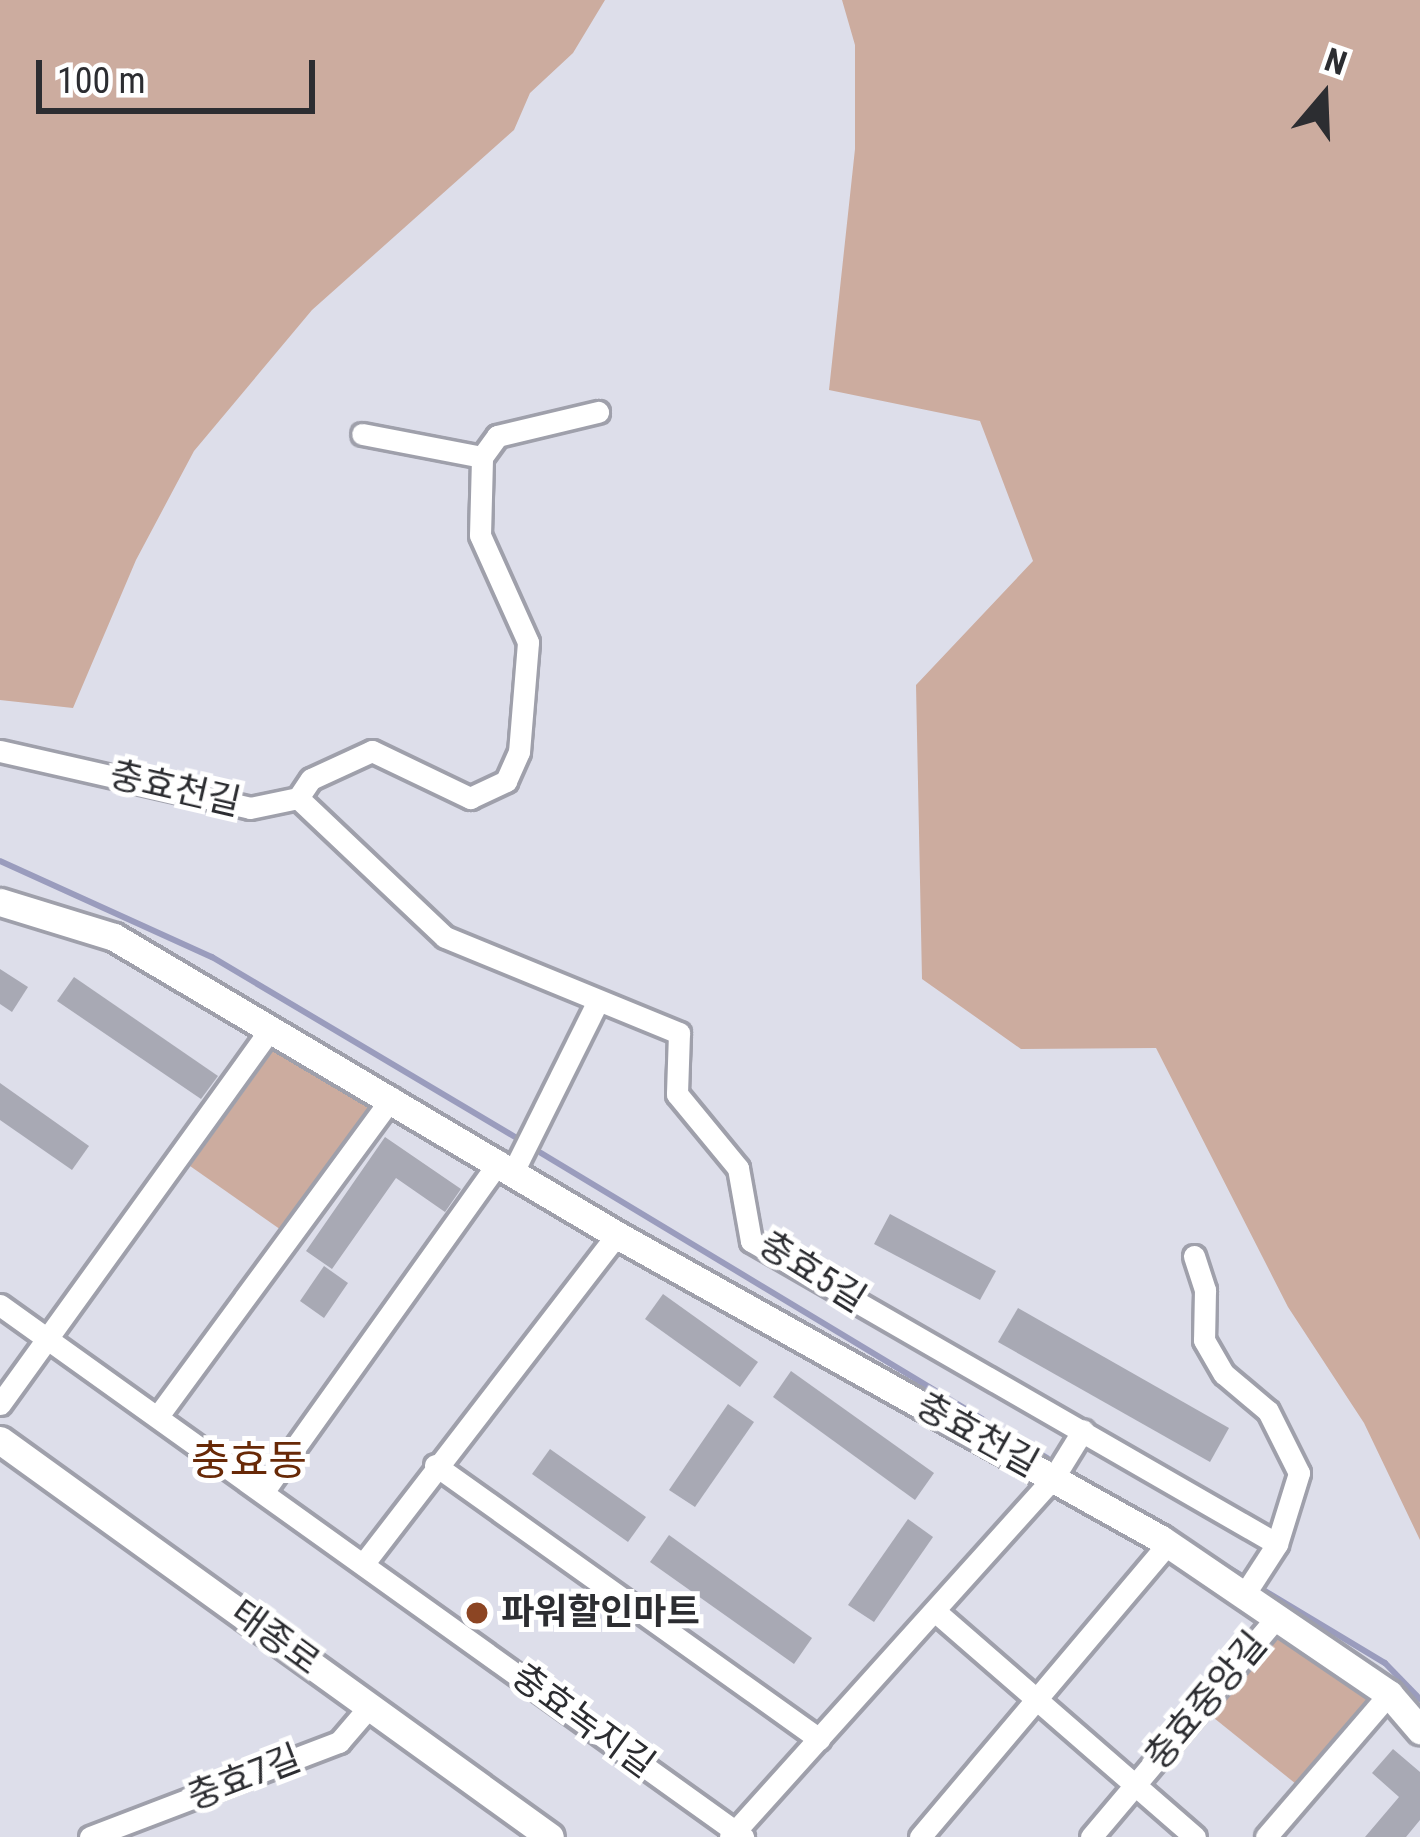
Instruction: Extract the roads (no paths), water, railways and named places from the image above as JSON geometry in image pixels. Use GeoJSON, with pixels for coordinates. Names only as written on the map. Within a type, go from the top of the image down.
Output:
{"type":"FeatureCollection","features":[{"type":"Feature","properties":{"kind":"street"},"geometry":{"type":"LineString","coordinates":[[264,1491],[506,1166],[597,1003],[445,937],[298,798],[311,779],[372,751],[470,798],[506,781],[519,752],[528,642],[480,535],[482,457],[496,436],[598,412]]}},
{"type":"Feature","properties":{"kind":"street"},"geometry":{"type":"LineString","coordinates":[[362,434],[482,457]]}},
{"type":"Feature","properties":{"kind":"street","name":"충효천길"},"geometry":{"type":"LineString","coordinates":[[0,752],[250,808],[298,798]]}},
{"type":"Feature","properties":{"kind":"street","name":"충효천길"},"geometry":{"type":"LineString","coordinates":[[0,902],[114,937],[616,1235],[1054,1477],[1168,1544],[1389,1694],[1420,1730]]}},
{"type":"Feature","properties":{"kind":"street","name":"충효5길"},"geometry":{"type":"LineString","coordinates":[[597,1003],[679,1033],[677,1094],[738,1168],[751,1241],[1277,1544]]}},
{"type":"Feature","properties":{"kind":"street"},"geometry":{"type":"LineString","coordinates":[[0,1404],[272,1028]]}},
{"type":"Feature","properties":{"kind":"street"},"geometry":{"type":"LineString","coordinates":[[158,1416],[392,1098]]}},
{"type":"Feature","properties":{"kind":"street"},"geometry":{"type":"LineString","coordinates":[[364,1563],[616,1235]]}},
{"type":"Feature","properties":{"kind":"street"},"geometry":{"type":"LineString","coordinates":[[1195,1256],[1205,1290],[1204,1340],[1224,1374],[1268,1411],[1299,1473],[1277,1544],[1244,1595]]}},
{"type":"Feature","properties":{"kind":"street","name":"충효녹지길"},"geometry":{"type":"LineString","coordinates":[[0,1305],[736,1835]]}},
{"type":"Feature","properties":{"kind":"street"},"geometry":{"type":"LineString","coordinates":[[736,1835],[1054,1477],[1083,1430]]}},
{"type":"Feature","properties":{"kind":"street","name":"태종로"},"geometry":{"type":"LineString","coordinates":[[0,1440],[550,1837]]}},
{"type":"Feature","properties":{"kind":"street"},"geometry":{"type":"LineString","coordinates":[[435,1466],[819,1739]]}},
{"type":"Feature","properties":{"kind":"street"},"geometry":{"type":"LineString","coordinates":[[920,1837],[1168,1544]]}},
{"type":"Feature","properties":{"kind":"street","name":"충효중앙길"},"geometry":{"type":"LineString","coordinates":[[936,1612],[1195,1837]]}},
{"type":"Feature","properties":{"kind":"street","name":"충효중앙길"},"geometry":{"type":"LineString","coordinates":[[1135,1785],[1276,1618]]}},
{"type":"Feature","properties":{"kind":"street"},"geometry":{"type":"LineString","coordinates":[[1266,1837],[1389,1694]]}},
{"type":"Feature","properties":{"kind":"street","name":"충효7길"},"geometry":{"type":"LineString","coordinates":[[107,1835],[339,1742],[369,1707]]}},
{"type":"Feature","properties":{"kind":"street"},"geometry":{"type":"LineString","coordinates":[[1091,1837],[1135,1785]]}},
{"type":"Feature","properties":{"kind":"waterway"},"geometry":{"type":"LineString","coordinates":[[0,861],[212,957],[515,1137]]}},
{"type":"Feature","properties":{"kind":"waterway"},"geometry":{"type":"LineString","coordinates":[[541,1153],[1047,1458]]}},
{"type":"Feature","properties":{"kind":"waterway"},"geometry":{"type":"LineString","coordinates":[[1074,1474],[1096,1488]]}},
{"type":"Feature","properties":{"kind":"waterway"},"geometry":{"type":"LineString","coordinates":[[1215,1560],[1239,1574]]}},
{"type":"Feature","properties":{"kind":"waterway"},"geometry":{"type":"LineString","coordinates":[[1265,1591],[1385,1663],[1420,1699]]}},
{"type":"Feature","properties":{"kind":"place","name":"파워할인마트"},"geometry":{"type":"Point","coordinates":[477,1613]}},
{"type":"Feature","properties":{"kind":"district","name":"충효동"},"geometry":{"type":"Point","coordinates":[249,1461]}}]}
